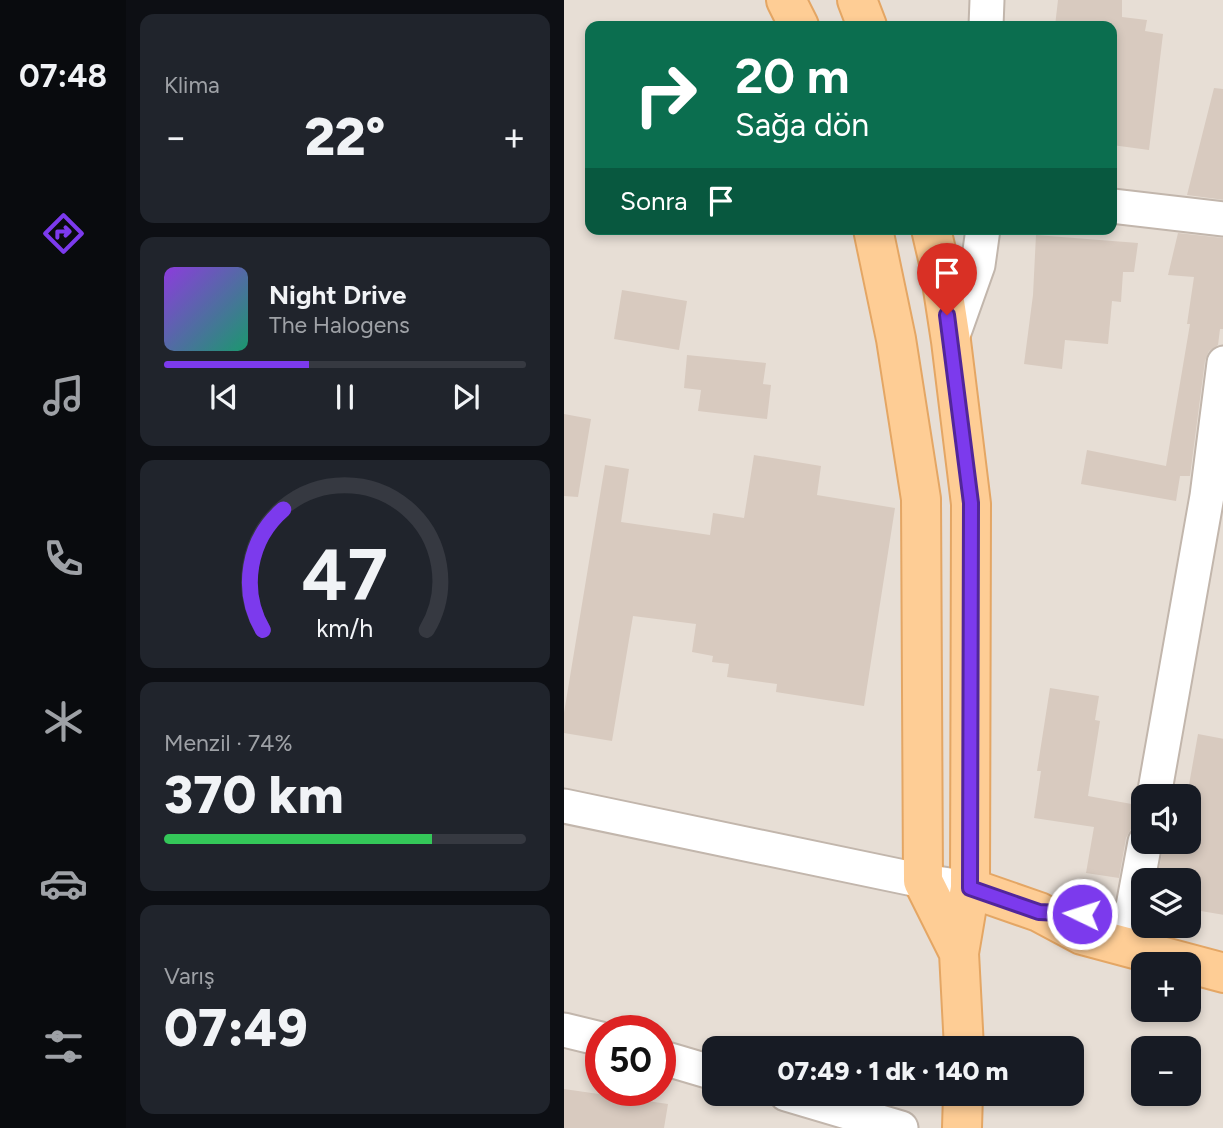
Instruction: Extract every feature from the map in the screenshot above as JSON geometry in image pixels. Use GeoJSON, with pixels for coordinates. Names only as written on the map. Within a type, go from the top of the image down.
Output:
{"type":"FeatureCollection","features":[{"type":"Feature","properties":{"kind":"main road"},"geometry":{"type":"LineString","coordinates":[[786,0],[796,21]]}},
{"type":"Feature","properties":{"kind":"main road"},"geometry":{"type":"LineString","coordinates":[[857,0],[865,21]]}},
{"type":"Feature","properties":{"kind":"main road"},"geometry":{"type":"LineString","coordinates":[[874,235],[896,339],[921,499],[923,881],[959,953]]}},
{"type":"Feature","properties":{"kind":"main road"},"geometry":{"type":"LineString","coordinates":[[933,235],[951,341],[971,503],[970,888],[959,953],[963,1036]]}},
{"type":"Feature","properties":{"kind":"main road"},"geometry":{"type":"LineString","coordinates":[[970,888],[1039,912],[1081,935],[1224,973]]}},
{"type":"Feature","properties":{"kind":"main road"},"geometry":{"type":"LineString","coordinates":[[1039,912],[1082,914],[1224,953]]}},
{"type":"Feature","properties":{"kind":"main road"},"geometry":{"type":"LineString","coordinates":[[962,1128],[963,1106]]}},
{"type":"Feature","properties":{"kind":"street"},"geometry":{"type":"LineString","coordinates":[[986,21],[987,0]]}},
{"type":"Feature","properties":{"kind":"street"},"geometry":{"type":"LineString","coordinates":[[1117,207],[1224,219]]}},
{"type":"Feature","properties":{"kind":"street"},"geometry":{"type":"LineString","coordinates":[[951,341],[978,265],[982,235]]}},
{"type":"Feature","properties":{"kind":"street"},"geometry":{"type":"LineString","coordinates":[[1156,784],[1207,496],[1224,363]]}},
{"type":"Feature","properties":{"kind":"street"},"geometry":{"type":"LineString","coordinates":[[564,806],[923,881],[970,888]]}},
{"type":"Feature","properties":{"kind":"street"},"geometry":{"type":"LineString","coordinates":[[1129,928],[1143,854]]}},
{"type":"Feature","properties":{"kind":"street"},"geometry":{"type":"LineString","coordinates":[[564,1030],[585,1035]]}},
{"type":"Feature","properties":{"kind":"street"},"geometry":{"type":"LineString","coordinates":[[676,1062],[702,1069]]}},
{"type":"Feature","properties":{"kind":"street"},"geometry":{"type":"LineString","coordinates":[[827,1106],[901,1128]]}},
{"type":"Feature","properties":{"kind":"shaded area"},"geometry":{"type":"Polygon","coordinates":[[[564,0],[1223,0],[1223,1128],[564,1128],[564,0]]]}},
{"type":"Feature","properties":{"kind":"building"},"geometry":{"type":"Polygon","coordinates":[[[1058,0],[1122,0],[1122,17],[1147,20],[1145,31],[1163,34],[1149,150],[1117,146],[1117,21],[1056,21],[1058,0]]]}},
{"type":"Feature","properties":{"kind":"building"},"geometry":{"type":"Polygon","coordinates":[[[1214,88],[1224,89],[1224,200],[1187,195],[1214,88]]]}},
{"type":"Feature","properties":{"kind":"building"},"geometry":{"type":"Polygon","coordinates":[[[1178,233],[1224,238],[1224,329],[1220,329],[1218,345],[1209,351],[1205,361],[1190,476],[1180,476],[1176,501],[1081,484],[1087,450],[1166,466],[1190,324],[1187,324],[1194,277],[1168,275],[1178,233]]]}},
{"type":"Feature","properties":{"kind":"building"},"geometry":{"type":"Polygon","coordinates":[[[1036,235],[1138,243],[1134,272],[1123,272],[1121,302],[1112,301],[1108,344],[1065,340],[1062,369],[1024,364],[1033,295],[1036,235]]]}},
{"type":"Feature","properties":{"kind":"building"},"geometry":{"type":"Polygon","coordinates":[[[622,290],[687,301],[679,350],[614,339],[622,290]]]}},
{"type":"Feature","properties":{"kind":"building"},"geometry":{"type":"Polygon","coordinates":[[[687,355],[766,363],[763,384],[771,385],[767,419],[698,411],[701,390],[684,388],[687,355]]]}},
{"type":"Feature","properties":{"kind":"building"},"geometry":{"type":"Polygon","coordinates":[[[564,414],[591,419],[578,497],[564,496],[564,414]]]}},
{"type":"Feature","properties":{"kind":"building"},"geometry":{"type":"Polygon","coordinates":[[[754,455],[821,466],[817,495],[895,508],[864,706],[776,692],[777,684],[727,677],[729,664],[712,662],[713,656],[692,652],[696,624],[633,616],[612,741],[564,733],[564,713],[605,465],[629,469],[621,522],[710,535],[713,513],[744,518],[754,455]]]}},
{"type":"Feature","properties":{"kind":"building"},"geometry":{"type":"Polygon","coordinates":[[[1050,688],[1099,696],[1095,720],[1100,721],[1088,796],[1131,804],[1131,829],[1126,838],[1119,878],[1086,873],[1094,827],[1034,818],[1041,771],[1037,771],[1050,688]]]}},
{"type":"Feature","properties":{"kind":"building"},"geometry":{"type":"Polygon","coordinates":[[[1198,734],[1224,739],[1224,915],[1201,911],[1201,868],[1159,868],[1162,854],[1201,854],[1201,784],[1189,784],[1198,734]]]}},
{"type":"Feature","properties":{"kind":"building"},"geometry":{"type":"Polygon","coordinates":[[[564,1089],[585,1092],[585,1106],[668,1106],[664,1128],[564,1128],[564,1089]]]}},
{"type":"Feature","properties":{"kind":"route"},"geometry":{"type":"LineString","coordinates":[[947,315],[971,503],[970,888],[1039,912],[1082,914]]}}]}
